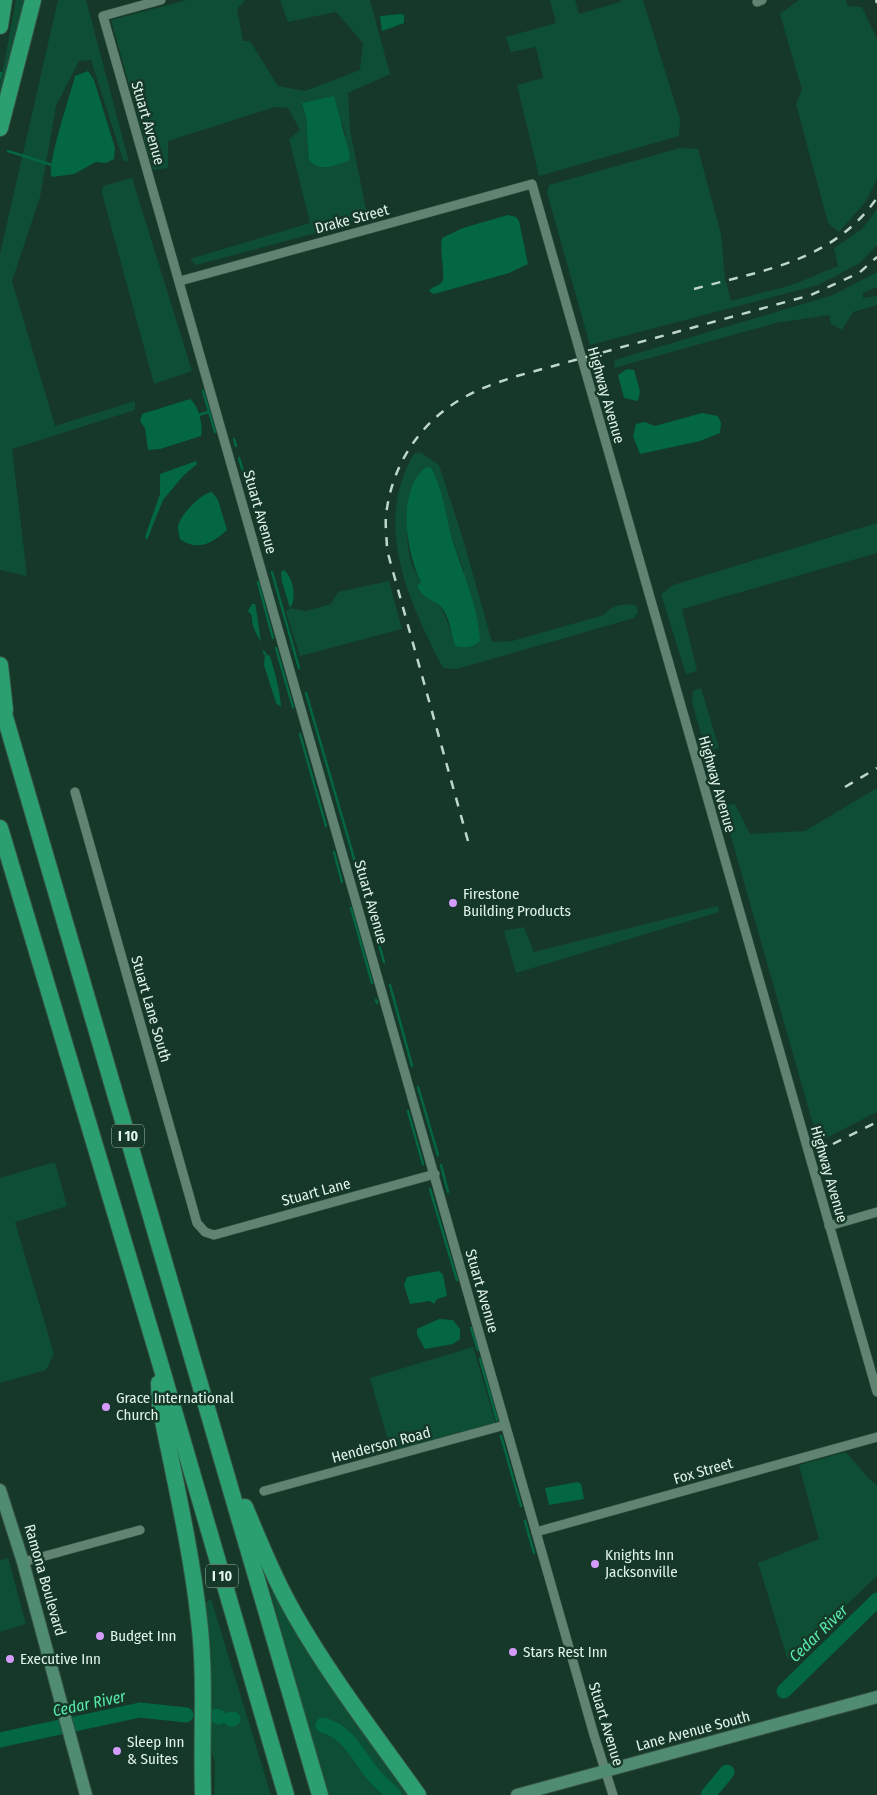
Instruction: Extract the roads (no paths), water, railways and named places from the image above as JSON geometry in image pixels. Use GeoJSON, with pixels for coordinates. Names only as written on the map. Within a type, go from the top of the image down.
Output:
{"type":"FeatureCollection","features":[{"type":"Feature","properties":{"kind":"highway"},"geometry":{"type":"LineString","coordinates":[[0,26],[4,0]]}},
{"type":"Feature","properties":{"kind":"highway"},"geometry":{"type":"LineString","coordinates":[[0,128],[33,0]]}},
{"type":"Feature","properties":{"kind":"highway"},"geometry":{"type":"LineString","coordinates":[[0,666],[5,717]]}},
{"type":"Feature","properties":{"kind":"highway","name":"I 10"},"geometry":{"type":"LineString","coordinates":[[0,700],[320,1795]]}},
{"type":"Feature","properties":{"kind":"highway","name":"I 10"},"geometry":{"type":"LineString","coordinates":[[0,828],[158,1356],[286,1795]]}},
{"type":"Feature","properties":{"kind":"highway"},"geometry":{"type":"LineString","coordinates":[[158,1356],[160,1406],[194,1577],[200,1621],[204,1676],[203,1795]]}},
{"type":"Feature","properties":{"kind":"highway"},"geometry":{"type":"LineString","coordinates":[[212,1426],[274,1575],[294,1614],[316,1650],[418,1795]]}},
{"type":"Feature","properties":{"kind":"main road","name":"Ramona Boulevard"},"geometry":{"type":"LineString","coordinates":[[0,1490],[24,1562],[74,1744],[86,1795]]}},
{"type":"Feature","properties":{"kind":"main road","name":"Lane Avenue South"},"geometry":{"type":"LineString","coordinates":[[517,1795],[877,1697]]}},
{"type":"Feature","properties":{"kind":"street","name":"Stuart Avenue"},"geometry":{"type":"LineString","coordinates":[[161,0],[103,16],[536,1532],[613,1795]]}},
{"type":"Feature","properties":{"kind":"street","name":"Drake Street"},"geometry":{"type":"LineString","coordinates":[[180,281],[532,184]]}},
{"type":"Feature","properties":{"kind":"street","name":"Highway Avenue"},"geometry":{"type":"LineString","coordinates":[[532,184],[829,1226],[875,1375],[877,1392]]}},
{"type":"Feature","properties":{"kind":"street","name":"Stuart Lane South"},"geometry":{"type":"LineString","coordinates":[[75,792],[198,1223],[205,1232]]}},
{"type":"Feature","properties":{"kind":"street","name":"Stuart Lane"},"geometry":{"type":"LineString","coordinates":[[205,1232],[214,1235],[435,1174]]}},
{"type":"Feature","properties":{"kind":"street"},"geometry":{"type":"LineString","coordinates":[[829,1226],[877,1212]]}},
{"type":"Feature","properties":{"kind":"street","name":"Henderson Road"},"geometry":{"type":"LineString","coordinates":[[264,1491],[506,1425]]}},
{"type":"Feature","properties":{"kind":"street","name":"Fox Street"},"geometry":{"type":"LineString","coordinates":[[536,1532],[877,1437]]}},
{"type":"Feature","properties":{"kind":"street"},"geometry":{"type":"LineString","coordinates":[[24,1562],[140,1530]]}},
{"type":"Feature","properties":{"kind":"waterway"},"geometry":{"type":"LineString","coordinates":[[0,78],[1,73]]}},
{"type":"Feature","properties":{"kind":"waterway"},"geometry":{"type":"LineString","coordinates":[[8,151],[52,165]]}},
{"type":"Feature","properties":{"kind":"waterway"},"geometry":{"type":"LineString","coordinates":[[203,391],[215,432]]}},
{"type":"Feature","properties":{"kind":"waterway"},"geometry":{"type":"LineString","coordinates":[[198,415],[209,412]]}},
{"type":"Feature","properties":{"kind":"waterway"},"geometry":{"type":"LineString","coordinates":[[234,439],[236,446]]}},
{"type":"Feature","properties":{"kind":"waterway"},"geometry":{"type":"LineString","coordinates":[[239,458],[256,515]]}},
{"type":"Feature","properties":{"kind":"waterway"},"geometry":{"type":"LineString","coordinates":[[262,534],[267,555]]}},
{"type":"Feature","properties":{"kind":"waterway"},"geometry":{"type":"LineString","coordinates":[[272,572],[299,668]]}},
{"type":"Feature","properties":{"kind":"waterway"},"geometry":{"type":"LineString","coordinates":[[258,582],[273,638]]}},
{"type":"Feature","properties":{"kind":"waterway"},"geometry":{"type":"LineString","coordinates":[[276,648],[293,707]]}},
{"type":"Feature","properties":{"kind":"waterway"},"geometry":{"type":"LineString","coordinates":[[306,693],[384,962]]}},
{"type":"Feature","properties":{"kind":"waterway"},"geometry":{"type":"LineString","coordinates":[[300,734],[326,826]]}},
{"type":"Feature","properties":{"kind":"waterway"},"geometry":{"type":"LineString","coordinates":[[334,852],[342,882]]}},
{"type":"Feature","properties":{"kind":"waterway"},"geometry":{"type":"LineString","coordinates":[[351,908],[372,983]]}},
{"type":"Feature","properties":{"kind":"waterway"},"geometry":{"type":"LineString","coordinates":[[390,985],[412,1066]]}},
{"type":"Feature","properties":{"kind":"waterway"},"geometry":{"type":"LineString","coordinates":[[418,1087],[438,1155]]}},
{"type":"Feature","properties":{"kind":"waterway"},"geometry":{"type":"LineString","coordinates":[[408,1111],[423,1164]]}},
{"type":"Feature","properties":{"kind":"waterway"},"geometry":{"type":"LineString","coordinates":[[441,1165],[448,1192]]}},
{"type":"Feature","properties":{"kind":"waterway"},"geometry":{"type":"LineString","coordinates":[[430,1189],[457,1280]]}},
{"type":"Feature","properties":{"kind":"waterway"},"geometry":{"type":"LineString","coordinates":[[471,1328],[478,1350]]}},
{"type":"Feature","properties":{"kind":"waterway"},"geometry":{"type":"LineString","coordinates":[[480,1359],[497,1420]]}},
{"type":"Feature","properties":{"kind":"waterway"},"geometry":{"type":"LineString","coordinates":[[501,1436],[521,1506]]}},
{"type":"Feature","properties":{"kind":"waterway"},"geometry":{"type":"LineString","coordinates":[[525,1521],[534,1553]]}},
{"type":"Feature","properties":{"kind":"waterway","name":"Cedar River"},"geometry":{"type":"LineString","coordinates":[[784,1691],[877,1600]]}},
{"type":"Feature","properties":{"kind":"waterway","name":"Cedar River"},"geometry":{"type":"LineString","coordinates":[[0,1740],[140,1710],[186,1715]]}},
{"type":"Feature","properties":{"kind":"waterway","name":"Cedar River"},"geometry":{"type":"LineString","coordinates":[[323,1725],[332,1728],[346,1738],[374,1776],[394,1795]]}},
{"type":"Feature","properties":{"kind":"waterway","name":"Cedar River"},"geometry":{"type":"LineString","coordinates":[[708,1795],[727,1772]]}},
{"type":"Feature","properties":{"kind":"railway"},"geometry":{"type":"LineString","coordinates":[[694,289],[770,269],[818,250],[839,237],[859,220],[877,198]]}},
{"type":"Feature","properties":{"kind":"railway"},"geometry":{"type":"LineString","coordinates":[[468,841],[387,550],[386,520],[389,498],[394,480],[410,447],[421,433],[448,408],[483,388],[517,376],[811,295],[859,273],[877,257]]}},
{"type":"Feature","properties":{"kind":"railway"},"geometry":{"type":"LineString","coordinates":[[845,787],[877,768]]}},
{"type":"Feature","properties":{"kind":"railway"},"geometry":{"type":"LineString","coordinates":[[833,1144],[877,1122]]}},
{"type":"Feature","properties":{"kind":"place","name":"Firestone Building Products"},"geometry":{"type":"Point","coordinates":[453,903]}},
{"type":"Feature","properties":{"kind":"place","name":"Grace International Church"},"geometry":{"type":"Point","coordinates":[106,1407]}},
{"type":"Feature","properties":{"kind":"place","name":"Knights Inn Jacksonville"},"geometry":{"type":"Point","coordinates":[595,1564]}},
{"type":"Feature","properties":{"kind":"place","name":"Budget Inn"},"geometry":{"type":"Point","coordinates":[100,1636]}},
{"type":"Feature","properties":{"kind":"place","name":"Stars Rest Inn"},"geometry":{"type":"Point","coordinates":[513,1652]}},
{"type":"Feature","properties":{"kind":"place","name":"Executive Inn"},"geometry":{"type":"Point","coordinates":[10,1659]}},
{"type":"Feature","properties":{"kind":"place","name":"Sleep Inn & Suites"},"geometry":{"type":"Point","coordinates":[117,1751]}}]}
